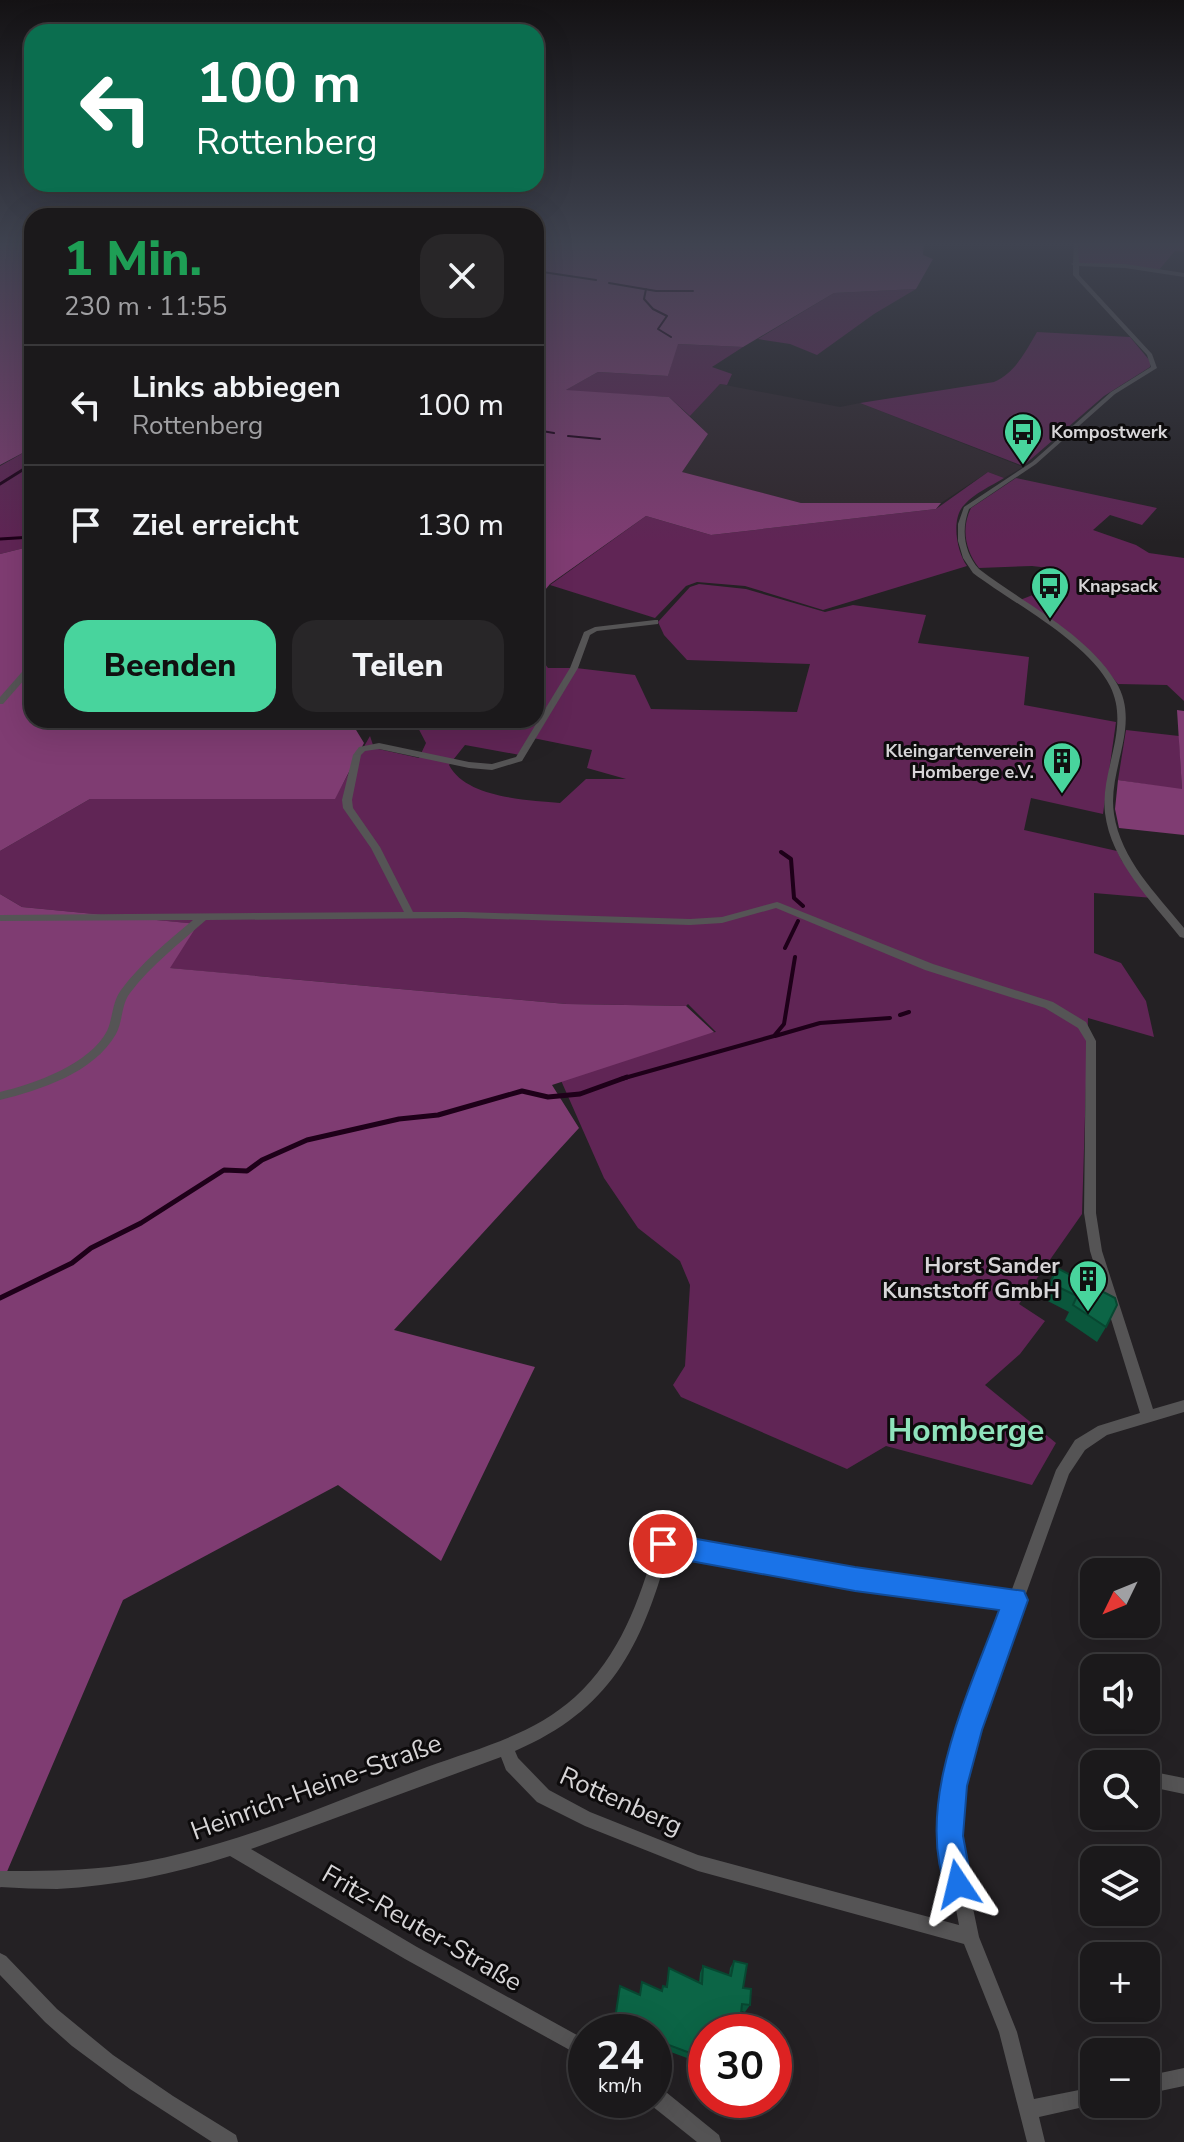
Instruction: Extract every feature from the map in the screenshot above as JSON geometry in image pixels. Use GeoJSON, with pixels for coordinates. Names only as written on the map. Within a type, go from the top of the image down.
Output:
{"type":"FeatureCollection","features":[{"type":"Feature","properties":{"kind":"street"},"geometry":{"type":"LineString","coordinates":[[1138,342],[1150,355],[1154,368],[1113,393],[1034,463],[966,508],[962,519],[962,545],[968,562],[976,571],[1054,628],[1103,670],[1113,684],[1121,701],[1122,724],[1109,797],[1111,825],[1130,865],[1184,935]]}},
{"type":"Feature","properties":{"kind":"street"},"geometry":{"type":"LineString","coordinates":[[544,718],[574,668],[587,634],[595,629],[655,622]]}},
{"type":"Feature","properties":{"kind":"street"},"geometry":{"type":"LineString","coordinates":[[0,702],[24,675]]}},
{"type":"Feature","properties":{"kind":"street"},"geometry":{"type":"LineString","coordinates":[[410,915],[375,847],[348,808],[357,755],[362,749],[379,746],[492,767],[519,759],[538,728]]}},
{"type":"Feature","properties":{"kind":"street"},"geometry":{"type":"LineString","coordinates":[[0,918],[410,915],[690,922],[722,920],[777,905],[929,967],[1049,1005],[1082,1025],[1091,1041],[1090,1202],[1096,1251],[1148,1416]]}},
{"type":"Feature","properties":{"kind":"street"},"geometry":{"type":"LineString","coordinates":[[0,1096],[38,1086],[72,1067],[106,1041],[125,992],[162,952],[203,918]]}},
{"type":"Feature","properties":{"kind":"street"},"geometry":{"type":"LineString","coordinates":[[1036,2142],[1008,2032],[970,1937],[950,1836],[950,1810],[964,1744],[1063,1470],[1080,1445],[1103,1430],[1184,1406]]}},
{"type":"Feature","properties":{"kind":"street"},"geometry":{"type":"LineString","coordinates":[[506,1749],[577,1706],[605,1679],[628,1644],[644,1610],[663,1544],[855,1579],[1015,1600]]}},
{"type":"Feature","properties":{"kind":"street","name":"Heinrich-Heine-Straße"},"geometry":{"type":"LineString","coordinates":[[0,1879],[117,1876],[234,1849],[459,1763],[506,1749]]}},
{"type":"Feature","properties":{"kind":"street","name":"Rottenberg"},"geometry":{"type":"LineString","coordinates":[[506,1749],[523,1778],[543,1796],[585,1818],[698,1863],[970,1937]]}},
{"type":"Feature","properties":{"kind":"street"},"geometry":{"type":"LineString","coordinates":[[1160,1781],[1184,1786]]}},
{"type":"Feature","properties":{"kind":"street","name":"Fritz-Reuter-Straße"},"geometry":{"type":"LineString","coordinates":[[234,1849],[411,1953],[568,2040]]}},
{"type":"Feature","properties":{"kind":"street"},"geometry":{"type":"LineString","coordinates":[[0,1962],[32,2001],[78,2041],[152,2095],[229,2142]]}},
{"type":"Feature","properties":{"kind":"street"},"geometry":{"type":"LineString","coordinates":[[1160,2082],[1184,2077]]}},
{"type":"Feature","properties":{"kind":"street"},"geometry":{"type":"LineString","coordinates":[[1028,2110],[1080,2099]]}},
{"type":"Feature","properties":{"kind":"street"},"geometry":{"type":"LineString","coordinates":[[672,2110],[712,2142]]}},
{"type":"Feature","properties":{"kind":"shaded area"},"geometry":{"type":"Polygon","coordinates":[[[0,342],[24,342],[24,452],[0,465],[0,342]]]}},
{"type":"Feature","properties":{"kind":"shaded area"},"geometry":{"type":"Polygon","coordinates":[[[544,342],[751,342],[743,347],[678,344],[668,376],[598,372],[566,390],[669,397],[708,434],[682,472],[801,503],[941,503],[936,509],[711,535],[646,516],[544,591],[544,342]]]}},
{"type":"Feature","properties":{"kind":"shaded area"},"geometry":{"type":"Polygon","coordinates":[[[777,342],[835,342],[817,355],[777,342]]]}},
{"type":"Feature","properties":{"kind":"shaded area"},"geometry":{"type":"Polygon","coordinates":[[[1031,342],[1134,342],[1150,361],[1150,367],[1104,396],[1023,466],[860,403],[994,382],[1014,367],[1031,342]]]}},
{"type":"Feature","properties":{"kind":"shaded area"},"geometry":{"type":"Polygon","coordinates":[[[677,344],[743,347],[712,367],[732,374],[727,385],[720,384],[690,416],[669,397],[564,391],[598,372],[668,376],[677,344]]]}},
{"type":"Feature","properties":{"kind":"shaded area"},"geometry":{"type":"Polygon","coordinates":[[[720,384],[840,407],[860,403],[1023,467],[1004,478],[988,472],[941,503],[801,503],[681,472],[708,434],[690,416],[720,384]]]}},
{"type":"Feature","properties":{"kind":"shaded area"},"geometry":{"type":"Polygon","coordinates":[[[24,452],[24,548],[0,554],[0,466],[24,452]]]}},
{"type":"Feature","properties":{"kind":"shaded area"},"geometry":{"type":"Polygon","coordinates":[[[988,472],[1004,478],[969,500],[960,510],[956,526],[960,552],[967,566],[823,610],[745,586],[697,582],[686,586],[655,618],[550,585],[646,516],[711,535],[936,509],[988,472]]]}},
{"type":"Feature","properties":{"kind":"shaded area"},"geometry":{"type":"Polygon","coordinates":[[[1016,478],[1157,508],[1142,525],[1110,515],[1093,530],[1136,545],[1149,553],[1184,558],[1184,701],[1167,685],[1118,684],[1103,666],[1020,600],[1053,587],[1058,569],[1032,566],[979,568],[970,554],[966,539],[966,523],[971,508],[1016,478]]]}},
{"type":"Feature","properties":{"kind":"shaded area"},"geometry":{"type":"Polygon","coordinates":[[[24,548],[24,728],[355,728],[364,743],[335,799],[90,799],[0,851],[0,554],[24,548]]]}},
{"type":"Feature","properties":{"kind":"shaded area"},"geometry":{"type":"Polygon","coordinates":[[[699,584],[746,589],[825,612],[853,605],[926,615],[918,643],[1029,657],[1024,705],[1116,722],[1103,814],[1031,798],[1024,830],[1117,851],[1153,898],[1094,893],[1094,953],[1121,963],[1146,1001],[1154,1037],[1088,1018],[1082,1214],[1019,1304],[1045,1321],[1020,1354],[985,1385],[1056,1443],[1032,1485],[886,1446],[847,1469],[681,1397],[673,1385],[685,1366],[690,1285],[680,1261],[638,1228],[604,1178],[548,1051],[716,1032],[688,1004],[566,1004],[169,968],[197,924],[22,907],[0,894],[0,851],[90,799],[334,799],[370,736],[374,748],[419,758],[426,743],[418,728],[536,728],[520,755],[465,745],[449,765],[457,776],[483,791],[515,798],[560,803],[586,779],[626,779],[587,768],[592,750],[533,738],[539,728],[544,728],[544,720],[576,668],[635,675],[651,709],[797,712],[810,664],[687,660],[664,635],[658,622],[690,587],[699,584]]]}},
{"type":"Feature","properties":{"kind":"shaded area"},"geometry":{"type":"Polygon","coordinates":[[[544,663],[548,668],[572,668],[544,715],[544,663]]]}},
{"type":"Feature","properties":{"kind":"shaded area"},"geometry":{"type":"Polygon","coordinates":[[[1177,710],[1184,711],[1184,835],[1119,828],[1115,809],[1118,780],[1182,789],[1177,710]]]}},
{"type":"Feature","properties":{"kind":"shaded area"},"geometry":{"type":"Polygon","coordinates":[[[1126,730],[1179,736],[1182,790],[1118,780],[1126,730]]]}},
{"type":"Feature","properties":{"kind":"shaded area"},"geometry":{"type":"Polygon","coordinates":[[[0,894],[22,907],[198,924],[170,968],[566,1004],[686,1006],[714,1032],[552,1085],[579,1128],[394,1330],[535,1367],[441,1561],[338,1485],[123,1600],[0,1888],[0,894]]]}},
{"type":"Feature","properties":{"kind":"building"},"geometry":{"type":"Polygon","coordinates":[[[1057,1268],[1115,1298],[1117,1305],[1106,1327],[1073,1305],[1077,1296],[1050,1283],[1057,1268]]]}},
{"type":"Feature","properties":{"kind":"building"},"geometry":{"type":"Polygon","coordinates":[[[734,1961],[747,1964],[743,1988],[751,1989],[750,2005],[742,2004],[741,2014],[688,2014],[688,2052],[672,2046],[672,2014],[616,2014],[620,1986],[640,1995],[642,1982],[662,1991],[663,1986],[667,1987],[669,1968],[702,1984],[703,1966],[731,1976],[734,1961]]]}},
{"type":"Feature","properties":{"kind":"waterway"},"geometry":{"type":"LineString","coordinates":[[544,431],[554,433]]}},
{"type":"Feature","properties":{"kind":"waterway"},"geometry":{"type":"LineString","coordinates":[[568,436],[600,439]]}},
{"type":"Feature","properties":{"kind":"waterway"},"geometry":{"type":"LineString","coordinates":[[0,484],[24,469]]}},
{"type":"Feature","properties":{"kind":"waterway"},"geometry":{"type":"LineString","coordinates":[[0,539],[24,538]]}},
{"type":"Feature","properties":{"kind":"waterway"},"geometry":{"type":"LineString","coordinates":[[781,852],[791,859],[794,898],[803,906]]}},
{"type":"Feature","properties":{"kind":"waterway"},"geometry":{"type":"LineString","coordinates":[[785,948],[798,921]]}},
{"type":"Feature","properties":{"kind":"waterway"},"geometry":{"type":"LineString","coordinates":[[623,1078],[774,1036],[784,1024],[795,957]]}},
{"type":"Feature","properties":{"kind":"waterway"},"geometry":{"type":"LineString","coordinates":[[900,1015],[909,1012]]}},
{"type":"Feature","properties":{"kind":"waterway"},"geometry":{"type":"LineString","coordinates":[[775,1036],[820,1023],[890,1018]]}},
{"type":"Feature","properties":{"kind":"waterway"},"geometry":{"type":"LineString","coordinates":[[623,1078],[627,1077]]}},
{"type":"Feature","properties":{"kind":"waterway"},"geometry":{"type":"LineString","coordinates":[[0,1298],[72,1263],[91,1248],[141,1223],[224,1170],[247,1171],[262,1160],[307,1140],[399,1119],[438,1115],[522,1091],[548,1097],[580,1094],[623,1078]]}},
{"type":"Feature","properties":{"kind":"place","name":"Kompostwerk"},"geometry":{"type":"Point","coordinates":[1023,466]}},
{"type":"Feature","properties":{"kind":"place","name":"Knapsack"},"geometry":{"type":"Point","coordinates":[1050,620]}},
{"type":"Feature","properties":{"kind":"place","name":"Kleingartenverein Homberge e.V."},"geometry":{"type":"Point","coordinates":[1062,795]}},
{"type":"Feature","properties":{"kind":"place","name":"Horst Sander Kunststoff GmbH"},"geometry":{"type":"Point","coordinates":[1088,1313]}},
{"type":"Feature","properties":{"kind":"district","name":"Homberge"},"geometry":{"type":"Point","coordinates":[966,1430]}},
{"type":"Feature","properties":{"kind":"route"},"geometry":{"type":"LineString","coordinates":[[663,1544],[855,1579],[1015,1600],[969,1730],[954,1786],[950,1836],[958,1884]]}}]}
